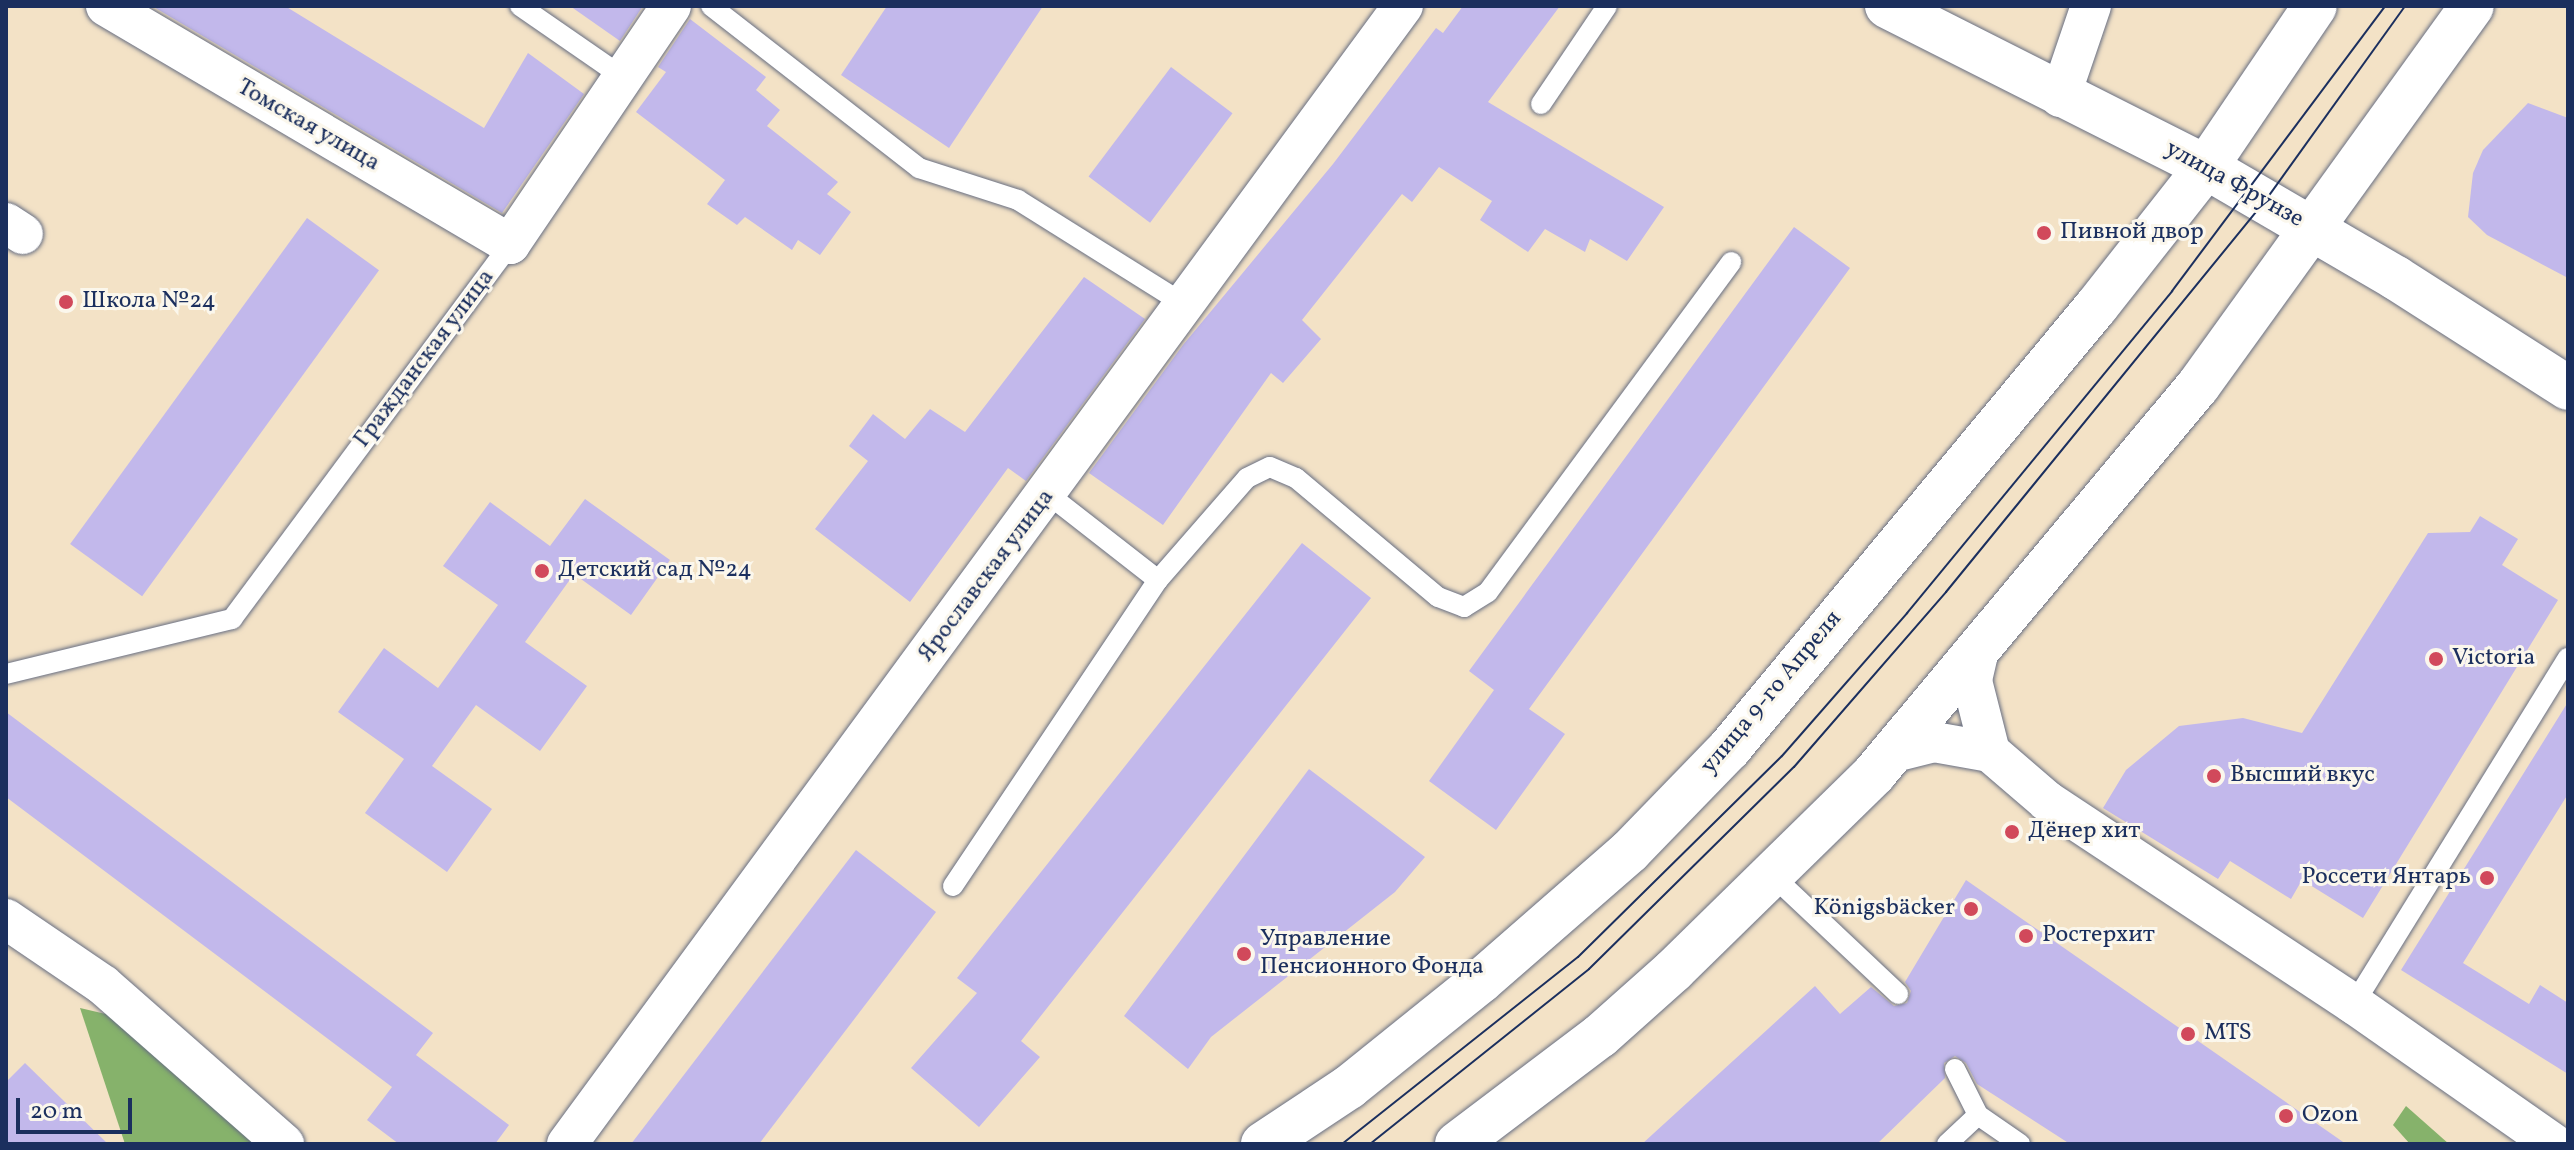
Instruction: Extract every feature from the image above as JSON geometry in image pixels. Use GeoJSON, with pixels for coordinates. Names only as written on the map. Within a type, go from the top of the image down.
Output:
{"type":"FeatureCollection","features":[{"type":"Feature","properties":{"kind":"main road","name":"улица Фрунзе"},"geometry":{"type":"LineString","coordinates":[[1887,6],[2060,97],[2206,167],[2314,230],[2568,388]]}},
{"type":"Feature","properties":{"kind":"main road","name":"улица 9-го Апреля"},"geometry":{"type":"LineString","coordinates":[[1263,1144],[1349,1087],[1481,981],[1630,851],[1729,749],[2206,167],[2315,6]]}},
{"type":"Feature","properties":{"kind":"main road"},"geometry":{"type":"LineString","coordinates":[[1457,1144],[1600,1036],[1773,876],[1894,752],[2198,386],[2314,230],[2472,6]]}},
{"type":"Feature","properties":{"kind":"street","name":"Томская улица"},"geometry":{"type":"LineString","coordinates":[[106,6],[510,244]]}},
{"type":"Feature","properties":{"kind":"street","name":"Гражданская улица"},"geometry":{"type":"LineString","coordinates":[[510,244],[671,6]]}},
{"type":"Feature","properties":{"kind":"street","name":"Ярославская улица"},"geometry":{"type":"LineString","coordinates":[[567,1144],[1187,306],[1403,6]]}},
{"type":"Feature","properties":{"kind":"street"},"geometry":{"type":"LineString","coordinates":[[2060,97],[2091,6]]}},
{"type":"Feature","properties":{"kind":"street"},"geometry":{"type":"LineString","coordinates":[[1978,654],[1972,681],[1990,752]]}},
{"type":"Feature","properties":{"kind":"street"},"geometry":{"type":"LineString","coordinates":[[1894,752],[1934,742],[1990,752],[2047,801],[2354,1004],[2554,1144]]}},
{"type":"Feature","properties":{"kind":"street"},"geometry":{"type":"LineString","coordinates":[[6,919],[103,985],[284,1144]]}},
{"type":"Feature","properties":{"kind":"lane"},"geometry":{"type":"LineString","coordinates":[[520,6],[623,77]]}},
{"type":"Feature","properties":{"kind":"lane"},"geometry":{"type":"LineString","coordinates":[[711,6],[919,168],[1018,200],[1187,306]]}},
{"type":"Feature","properties":{"kind":"lane"},"geometry":{"type":"LineString","coordinates":[[1541,104],[1607,6]]}},
{"type":"Feature","properties":{"kind":"lane","name":"Гражданская улица"},"geometry":{"type":"LineString","coordinates":[[6,674],[128,648],[232,619],[510,244]]}},
{"type":"Feature","properties":{"kind":"lane"},"geometry":{"type":"LineString","coordinates":[[953,886],[1158,580],[1247,478],[1270,467],[1296,478],[1438,597],[1464,607],[1488,592],[1731,262]]}},
{"type":"Feature","properties":{"kind":"lane"},"geometry":{"type":"LineString","coordinates":[[1048,494],[1158,580]]}},
{"type":"Feature","properties":{"kind":"lane"},"geometry":{"type":"LineString","coordinates":[[2354,1004],[2568,658]]}},
{"type":"Feature","properties":{"kind":"lane"},"geometry":{"type":"LineString","coordinates":[[1773,876],[1898,994]]}},
{"type":"Feature","properties":{"kind":"lane"},"geometry":{"type":"LineString","coordinates":[[1955,1069],[1978,1115],[2020,1144]]}},
{"type":"Feature","properties":{"kind":"lane"},"geometry":{"type":"LineString","coordinates":[[1947,1144],[1978,1115]]}},
{"type":"Feature","properties":{"kind":"green space"},"geometry":{"type":"Polygon","coordinates":[[[80,1008],[110,1015],[254,1144],[125,1144],[80,1008]]]}},
{"type":"Feature","properties":{"kind":"green space"},"geometry":{"type":"Polygon","coordinates":[[[2406,1106],[2449,1144],[2410,1144],[2393,1125],[2406,1106]]]}},
{"type":"Feature","properties":{"kind":"building"},"geometry":{"type":"Polygon","coordinates":[[[152,6],[285,6],[484,128],[528,53],[584,94],[502,213],[152,6]]]}},
{"type":"Feature","properties":{"kind":"building"},"geometry":{"type":"Polygon","coordinates":[[[570,6],[643,6],[620,41],[570,6]]]}},
{"type":"Feature","properties":{"kind":"building"},"geometry":{"type":"Polygon","coordinates":[[[887,6],[1043,6],[949,148],[841,75],[887,6]]]}},
{"type":"Feature","properties":{"kind":"building"},"geometry":{"type":"Polygon","coordinates":[[[1463,6],[1560,6],[1488,102],[1664,207],[1627,261],[1590,239],[1585,252],[1545,229],[1528,252],[1480,220],[1492,201],[1439,167],[1412,202],[1402,194],[1302,320],[1321,339],[1283,383],[1271,373],[1163,525],[1089,473],[1183,345],[1333,164],[1436,28],[1443,33],[1463,6]]]}},
{"type":"Feature","properties":{"kind":"building"},"geometry":{"type":"Polygon","coordinates":[[[690,19],[766,77],[756,90],[780,110],[767,126],[838,182],[827,194],[851,212],[820,255],[798,240],[792,250],[745,217],[737,225],[707,204],[725,180],[636,112],[666,72],[658,67],[690,19]]]}},
{"type":"Feature","properties":{"kind":"building"},"geometry":{"type":"Polygon","coordinates":[[[1171,67],[1232,113],[1150,223],[1089,176],[1171,67]]]}},
{"type":"Feature","properties":{"kind":"building"},"geometry":{"type":"Polygon","coordinates":[[[2528,103],[2568,118],[2568,278],[2487,235],[2468,217],[2473,173],[2483,150],[2528,103]]]}},
{"type":"Feature","properties":{"kind":"building"},"geometry":{"type":"Polygon","coordinates":[[[307,218],[379,270],[142,596],[70,544],[307,218]]]}},
{"type":"Feature","properties":{"kind":"building"},"geometry":{"type":"Polygon","coordinates":[[[1794,227],[1850,268],[1529,709],[1565,734],[1496,830],[1429,781],[1494,690],[1469,671],[1794,227]]]}},
{"type":"Feature","properties":{"kind":"building"},"geometry":{"type":"Polygon","coordinates":[[[1084,277],[1145,319],[1026,481],[1008,468],[910,602],[815,529],[868,461],[849,446],[873,414],[905,439],[930,409],[965,432],[1084,277]]]}},
{"type":"Feature","properties":{"kind":"building","name":"Детский сад №24"},"geometry":{"type":"Polygon","coordinates":[[[585,499],[670,560],[631,615],[574,574],[525,642],[587,686],[540,751],[476,705],[432,766],[492,809],[447,872],[365,813],[404,759],[338,712],[384,648],[438,688],[498,605],[443,566],[490,502],[550,546],[585,499]]]}},
{"type":"Feature","properties":{"kind":"building","name":"Victoria"},"geometry":{"type":"Polygon","coordinates":[[[2480,516],[2518,539],[2502,565],[2558,600],[2363,918],[2302,880],[2291,899],[2230,861],[2218,879],[2103,808],[2126,770],[2179,726],[2243,718],[2302,733],[2428,533],[2470,532],[2480,516]]]}},
{"type":"Feature","properties":{"kind":"building"},"geometry":{"type":"Polygon","coordinates":[[[1302,543],[1371,598],[1021,1041],[1040,1057],[979,1127],[911,1068],[977,993],[957,978],[1302,543]]]}},
{"type":"Feature","properties":{"kind":"building","name":"Россети Янтарь"},"geometry":{"type":"Polygon","coordinates":[[[2568,702],[2568,794],[2463,963],[2529,1004],[2540,985],[2568,1003],[2568,1074],[2401,970],[2568,702]]]}},
{"type":"Feature","properties":{"kind":"building"},"geometry":{"type":"Polygon","coordinates":[[[6,712],[433,1033],[416,1055],[509,1125],[495,1144],[399,1144],[367,1120],[392,1087],[6,797],[6,712]]]}},
{"type":"Feature","properties":{"kind":"building","name":"Управление Пенсионного Фонда"},"geometry":{"type":"Polygon","coordinates":[[[1309,769],[1425,857],[1395,892],[1211,1037],[1188,1069],[1124,1016],[1309,769]]]}},
{"type":"Feature","properties":{"kind":"building"},"geometry":{"type":"Polygon","coordinates":[[[856,850],[936,912],[759,1144],[631,1144],[856,850]]]}},
{"type":"Feature","properties":{"kind":"building"},"geometry":{"type":"Polygon","coordinates":[[[1966,880],[2346,1144],[2070,1144],[1977,1084],[1966,1063],[1955,1056],[1944,1063],[1945,1078],[1877,1144],[1642,1144],[1815,986],[1840,1014],[1871,987],[1894,1006],[1907,1003],[1911,991],[1905,982],[1966,880]]]}},
{"type":"Feature","properties":{"kind":"building"},"geometry":{"type":"Polygon","coordinates":[[[25,1063],[108,1144],[6,1144],[6,1082],[25,1063]]]}},
{"type":"Feature","properties":{"kind":"tram line"},"geometry":{"type":"LineString","coordinates":[[1342,1144],[1578,957],[1782,756],[1907,613],[2172,291],[2385,6]]}},
{"type":"Feature","properties":{"kind":"tram line"},"geometry":{"type":"LineString","coordinates":[[1370,1144],[1589,969],[1794,767],[1946,592],[2265,201],[2405,6]]}},
{"type":"Feature","properties":{"kind":"place","name":"Пивной двор"},"geometry":{"type":"Point","coordinates":[2044,233]}},
{"type":"Feature","properties":{"kind":"place","name":"Школа №24"},"geometry":{"type":"Point","coordinates":[66,302]}},
{"type":"Feature","properties":{"kind":"place","name":"Детский сад №24"},"geometry":{"type":"Point","coordinates":[542,571]}},
{"type":"Feature","properties":{"kind":"place","name":"Victoria"},"geometry":{"type":"Point","coordinates":[2436,659]}},
{"type":"Feature","properties":{"kind":"place","name":"Высший вкус"},"geometry":{"type":"Point","coordinates":[2214,776]}},
{"type":"Feature","properties":{"kind":"place","name":"Дёнер хит"},"geometry":{"type":"Point","coordinates":[2012,832]}},
{"type":"Feature","properties":{"kind":"place","name":"Россети Янтарь"},"geometry":{"type":"Point","coordinates":[2487,878]}},
{"type":"Feature","properties":{"kind":"place","name":"Königsbäcker"},"geometry":{"type":"Point","coordinates":[1971,909]}},
{"type":"Feature","properties":{"kind":"place","name":"Ростерхит"},"geometry":{"type":"Point","coordinates":[2026,936]}},
{"type":"Feature","properties":{"kind":"place","name":"Управление Пенсионного Фонда"},"geometry":{"type":"Point","coordinates":[1244,954]}},
{"type":"Feature","properties":{"kind":"place","name":"MTS"},"geometry":{"type":"Point","coordinates":[2188,1034]}},
{"type":"Feature","properties":{"kind":"place","name":"Ozon"},"geometry":{"type":"Point","coordinates":[2286,1116]}}]}
